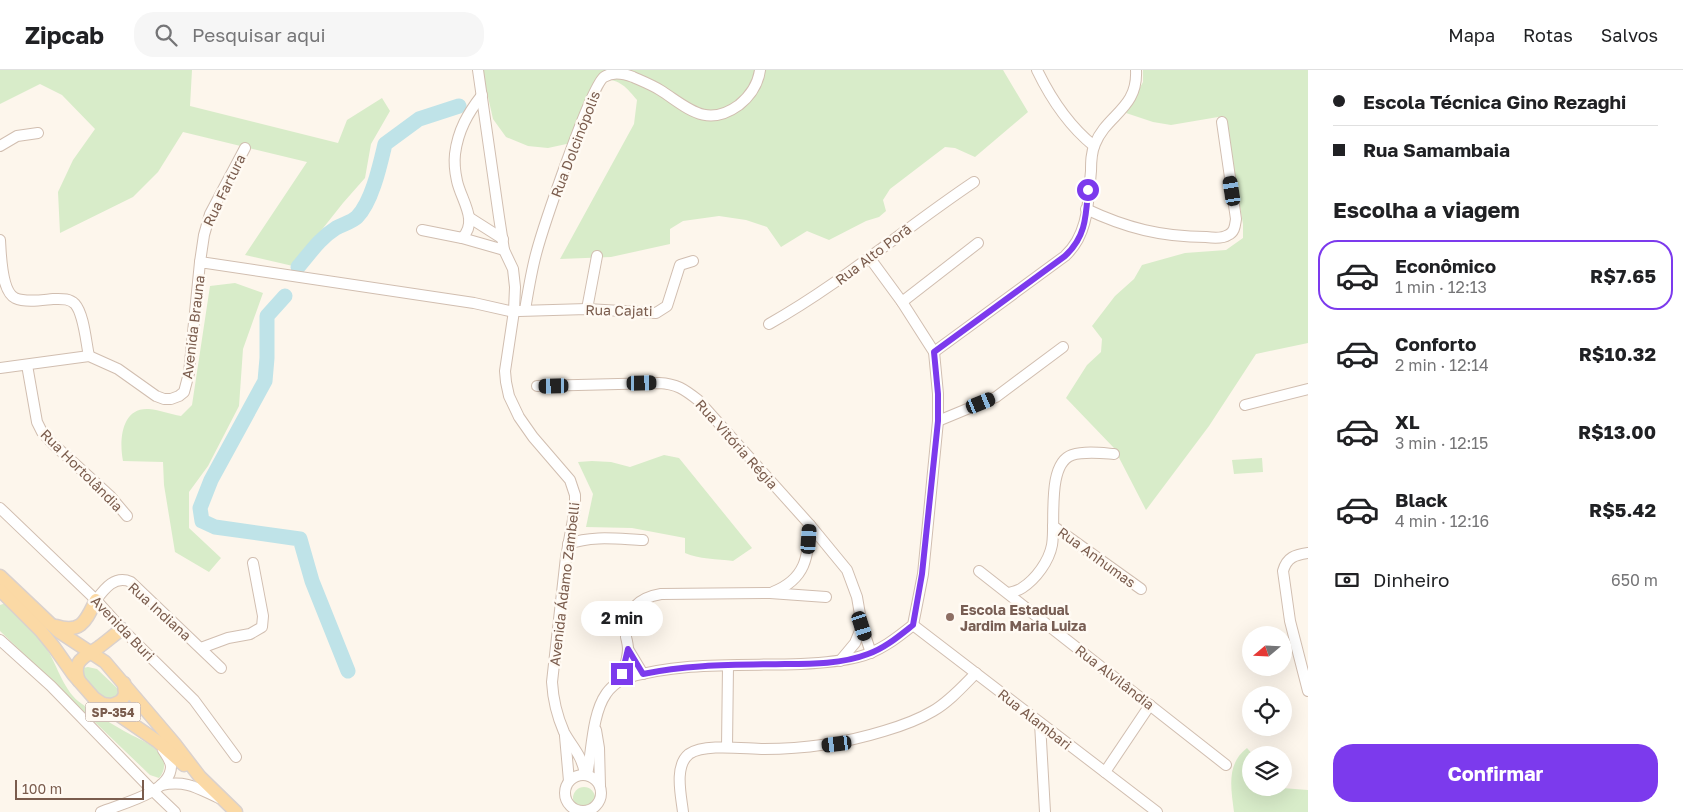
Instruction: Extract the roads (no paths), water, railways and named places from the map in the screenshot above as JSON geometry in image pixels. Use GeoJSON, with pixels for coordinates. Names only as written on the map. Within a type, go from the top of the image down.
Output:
{"type":"FeatureCollection","features":[{"type":"Feature","properties":{"kind":"main road","name":"SP-354"},"geometry":{"type":"LineString","coordinates":[[0,576],[58,631],[106,662],[200,777],[236,812]]}},
{"type":"Feature","properties":{"kind":"main road","name":"SP-354"},"geometry":{"type":"LineString","coordinates":[[2,594],[41,631],[94,698],[157,742],[200,777]]}},
{"type":"Feature","properties":{"kind":"main road"},"geometry":{"type":"LineString","coordinates":[[50,624],[65,629],[81,625],[86,620],[96,600]]}},
{"type":"Feature","properties":{"kind":"main road"},"geometry":{"type":"LineString","coordinates":[[79,681],[77,675],[78,663],[86,654],[105,643],[122,629]]}},
{"type":"Feature","properties":{"kind":"main road"},"geometry":{"type":"LineString","coordinates":[[105,643],[106,662]]}},
{"type":"Feature","properties":{"kind":"main road"},"geometry":{"type":"LineString","coordinates":[[102,704],[112,705],[122,701],[125,695],[124,683]]}},
{"type":"Feature","properties":{"kind":"street","name":"Avenida Ádamo Zambelli"},"geometry":{"type":"LineString","coordinates":[[478,70],[504,244],[513,269],[518,311],[506,354],[505,371],[509,396],[519,417],[533,437],[570,480],[576,503],[568,544],[552,682],[554,704],[565,732],[581,758],[586,775]]}},
{"type":"Feature","properties":{"kind":"street","name":"Rua Dolcinópolis"},"geometry":{"type":"LineString","coordinates":[[518,311],[550,210],[600,80],[614,73],[624,74],[660,90],[690,110],[711,115],[736,107],[744,100],[755,86],[760,70]]}},
{"type":"Feature","properties":{"kind":"street"},"geometry":{"type":"LineString","coordinates":[[1037,70],[1050,94],[1079,135],[1094,146]]}},
{"type":"Feature","properties":{"kind":"street"},"geometry":{"type":"LineString","coordinates":[[934,352],[1069,252],[1080,237],[1086,219],[1094,146],[1106,127],[1134,93],[1136,70]]}},
{"type":"Feature","properties":{"kind":"street"},"geometry":{"type":"LineString","coordinates":[[462,238],[469,230],[470,218],[457,181],[455,154],[467,114],[482,95]]}},
{"type":"Feature","properties":{"kind":"street"},"geometry":{"type":"LineString","coordinates":[[1086,208],[1106,218],[1150,232],[1195,237],[1218,238],[1228,236],[1233,231],[1236,219],[1222,122]]}},
{"type":"Feature","properties":{"kind":"street"},"geometry":{"type":"LineString","coordinates":[[0,146],[17,136],[38,133]]}},
{"type":"Feature","properties":{"kind":"street","name":"Rua Fartura"},"geometry":{"type":"LineString","coordinates":[[200,262],[204,235],[210,214],[244,148]]}},
{"type":"Feature","properties":{"kind":"street","name":"Rua Alto Porã"},"geometry":{"type":"LineString","coordinates":[[769,324],[815,297],[910,226],[974,182]]}},
{"type":"Feature","properties":{"kind":"street"},"geometry":{"type":"LineString","coordinates":[[470,218],[504,244]]}},
{"type":"Feature","properties":{"kind":"street"},"geometry":{"type":"LineString","coordinates":[[422,230],[504,244]]}},
{"type":"Feature","properties":{"kind":"street"},"geometry":{"type":"LineString","coordinates":[[0,240],[5,282],[8,291],[14,298],[27,301],[65,299],[75,304],[81,315],[89,356],[0,368]]}},
{"type":"Feature","properties":{"kind":"street"},"geometry":{"type":"LineString","coordinates":[[902,302],[978,243]]}},
{"type":"Feature","properties":{"kind":"street"},"geometry":{"type":"LineString","coordinates":[[588,309],[597,256]]}},
{"type":"Feature","properties":{"kind":"street"},"geometry":{"type":"LineString","coordinates":[[586,775],[600,707],[607,693],[621,680],[643,674],[685,667],[804,664],[840,661],[871,653],[896,639],[913,625],[922,574],[938,421],[938,394],[934,352],[902,302],[869,257]]}},
{"type":"Feature","properties":{"kind":"street","name":"Rua Cajati"},"geometry":{"type":"LineString","coordinates":[[518,311],[588,309],[656,313],[667,306],[680,265],[693,261]]}},
{"type":"Feature","properties":{"kind":"street","name":"Avenida Brauna"},"geometry":{"type":"LineString","coordinates":[[89,356],[118,369],[156,396],[171,399],[184,392],[189,373],[200,262],[518,311]]}},
{"type":"Feature","properties":{"kind":"street"},"geometry":{"type":"LineString","coordinates":[[938,421],[996,397],[1063,347]]}},
{"type":"Feature","properties":{"kind":"street","name":"Rua Hortolândia"},"geometry":{"type":"LineString","coordinates":[[27,365],[37,422],[42,432],[110,496],[128,516]]}},
{"type":"Feature","properties":{"kind":"street","name":"Rua Vitória Régia"},"geometry":{"type":"LineString","coordinates":[[537,386],[673,384],[684,389],[698,400],[810,525],[847,570],[857,597],[862,626],[871,653]]}},
{"type":"Feature","properties":{"kind":"street"},"geometry":{"type":"LineString","coordinates":[[1245,405],[1308,389]]}},
{"type":"Feature","properties":{"kind":"street"},"geometry":{"type":"LineString","coordinates":[[1008,594],[1021,589],[1041,569],[1048,555],[1052,544],[1052,510],[1057,475],[1067,458],[1072,455],[1087,453],[1114,454]]}},
{"type":"Feature","properties":{"kind":"street","name":"Avenida Buri"},"geometry":{"type":"LineString","coordinates":[[0,508],[96,600],[122,629],[194,700],[236,757]]}},
{"type":"Feature","properties":{"kind":"street"},"geometry":{"type":"LineString","coordinates":[[770,593],[782,588],[799,574],[808,552],[810,525]]}},
{"type":"Feature","properties":{"kind":"street","name":"Rua Anhumas"},"geometry":{"type":"LineString","coordinates":[[1053,526],[1141,589]]}},
{"type":"Feature","properties":{"kind":"street"},"geometry":{"type":"LineString","coordinates":[[568,544],[579,540],[597,538],[644,540]]}},
{"type":"Feature","properties":{"kind":"street"},"geometry":{"type":"LineString","coordinates":[[1308,553],[1296,555],[1289,559],[1285,563],[1283,571],[1290,621],[1308,691]]}},
{"type":"Feature","properties":{"kind":"street"},"geometry":{"type":"LineString","coordinates":[[201,648],[228,638],[250,634],[262,627],[263,616],[253,563]]}},
{"type":"Feature","properties":{"kind":"street","name":"Rua Alvilândia"},"geometry":{"type":"LineString","coordinates":[[979,571],[1226,765]]}},
{"type":"Feature","properties":{"kind":"street","name":"Rua Indiana"},"geometry":{"type":"LineString","coordinates":[[96,600],[112,583],[120,579],[131,582],[221,668]]}},
{"type":"Feature","properties":{"kind":"street"},"geometry":{"type":"LineString","coordinates":[[621,680],[628,649],[627,628],[630,614],[635,606],[649,596],[661,594],[770,593],[826,597]]}},
{"type":"Feature","properties":{"kind":"street","name":"Rua Alambari"},"geometry":{"type":"LineString","coordinates":[[913,625],[1156,812]]}},
{"type":"Feature","properties":{"kind":"street"},"geometry":{"type":"LineString","coordinates":[[840,661],[855,643],[862,626]]}},
{"type":"Feature","properties":{"kind":"street"},"geometry":{"type":"LineString","coordinates":[[0,640],[51,686],[157,788],[175,812]]}},
{"type":"Feature","properties":{"kind":"street"},"geometry":{"type":"LineString","coordinates":[[628,649],[643,674]]}},
{"type":"Feature","properties":{"kind":"street"},"geometry":{"type":"LineString","coordinates":[[727,747],[728,666]]}},
{"type":"Feature","properties":{"kind":"street"},"geometry":{"type":"LineString","coordinates":[[683,812],[680,770],[682,763],[692,752],[727,747],[792,749],[837,744],[864,737],[920,719],[948,700],[976,673]]}},
{"type":"Feature","properties":{"kind":"street"},"geometry":{"type":"LineString","coordinates":[[1105,772],[1150,705]]}},
{"type":"Feature","properties":{"kind":"street"},"geometry":{"type":"LineString","coordinates":[[1040,723],[1045,812]]}},
{"type":"Feature","properties":{"kind":"street"},"geometry":{"type":"LineString","coordinates":[[595,726],[599,748],[602,812]]}},
{"type":"Feature","properties":{"kind":"street","name":"Avenida Ádamo Zambelli"},"geometry":{"type":"LineString","coordinates":[[565,732],[569,781],[566,786],[565,797],[567,802],[576,811],[585,812],[595,808],[601,800]]}},
{"type":"Feature","properties":{"kind":"street"},"geometry":{"type":"LineString","coordinates":[[157,742],[171,763],[171,769],[168,776],[157,788]]}},
{"type":"Feature","properties":{"kind":"street"},"geometry":{"type":"LineString","coordinates":[[569,781],[574,777],[586,775],[592,777],[600,786]]}},
{"type":"Feature","properties":{"kind":"street"},"geometry":{"type":"LineString","coordinates":[[101,812],[172,783],[186,784],[199,788],[223,800]]}},
{"type":"Feature","properties":{"kind":"waterway"},"geometry":{"type":"LineString","coordinates":[[298,267],[325,236],[336,228],[355,219],[362,210],[375,183],[385,144],[419,119],[459,106]]}},
{"type":"Feature","properties":{"kind":"waterway"},"geometry":{"type":"LineString","coordinates":[[285,296],[267,316],[265,381],[211,480],[200,508],[202,521],[215,527],[300,539],[312,581],[348,671]]}},
{"type":"Feature","properties":{"kind":"place","name":"Escola Estadual Jardim Maria Luiza"},"geometry":{"type":"Point","coordinates":[950,617]}}]}
